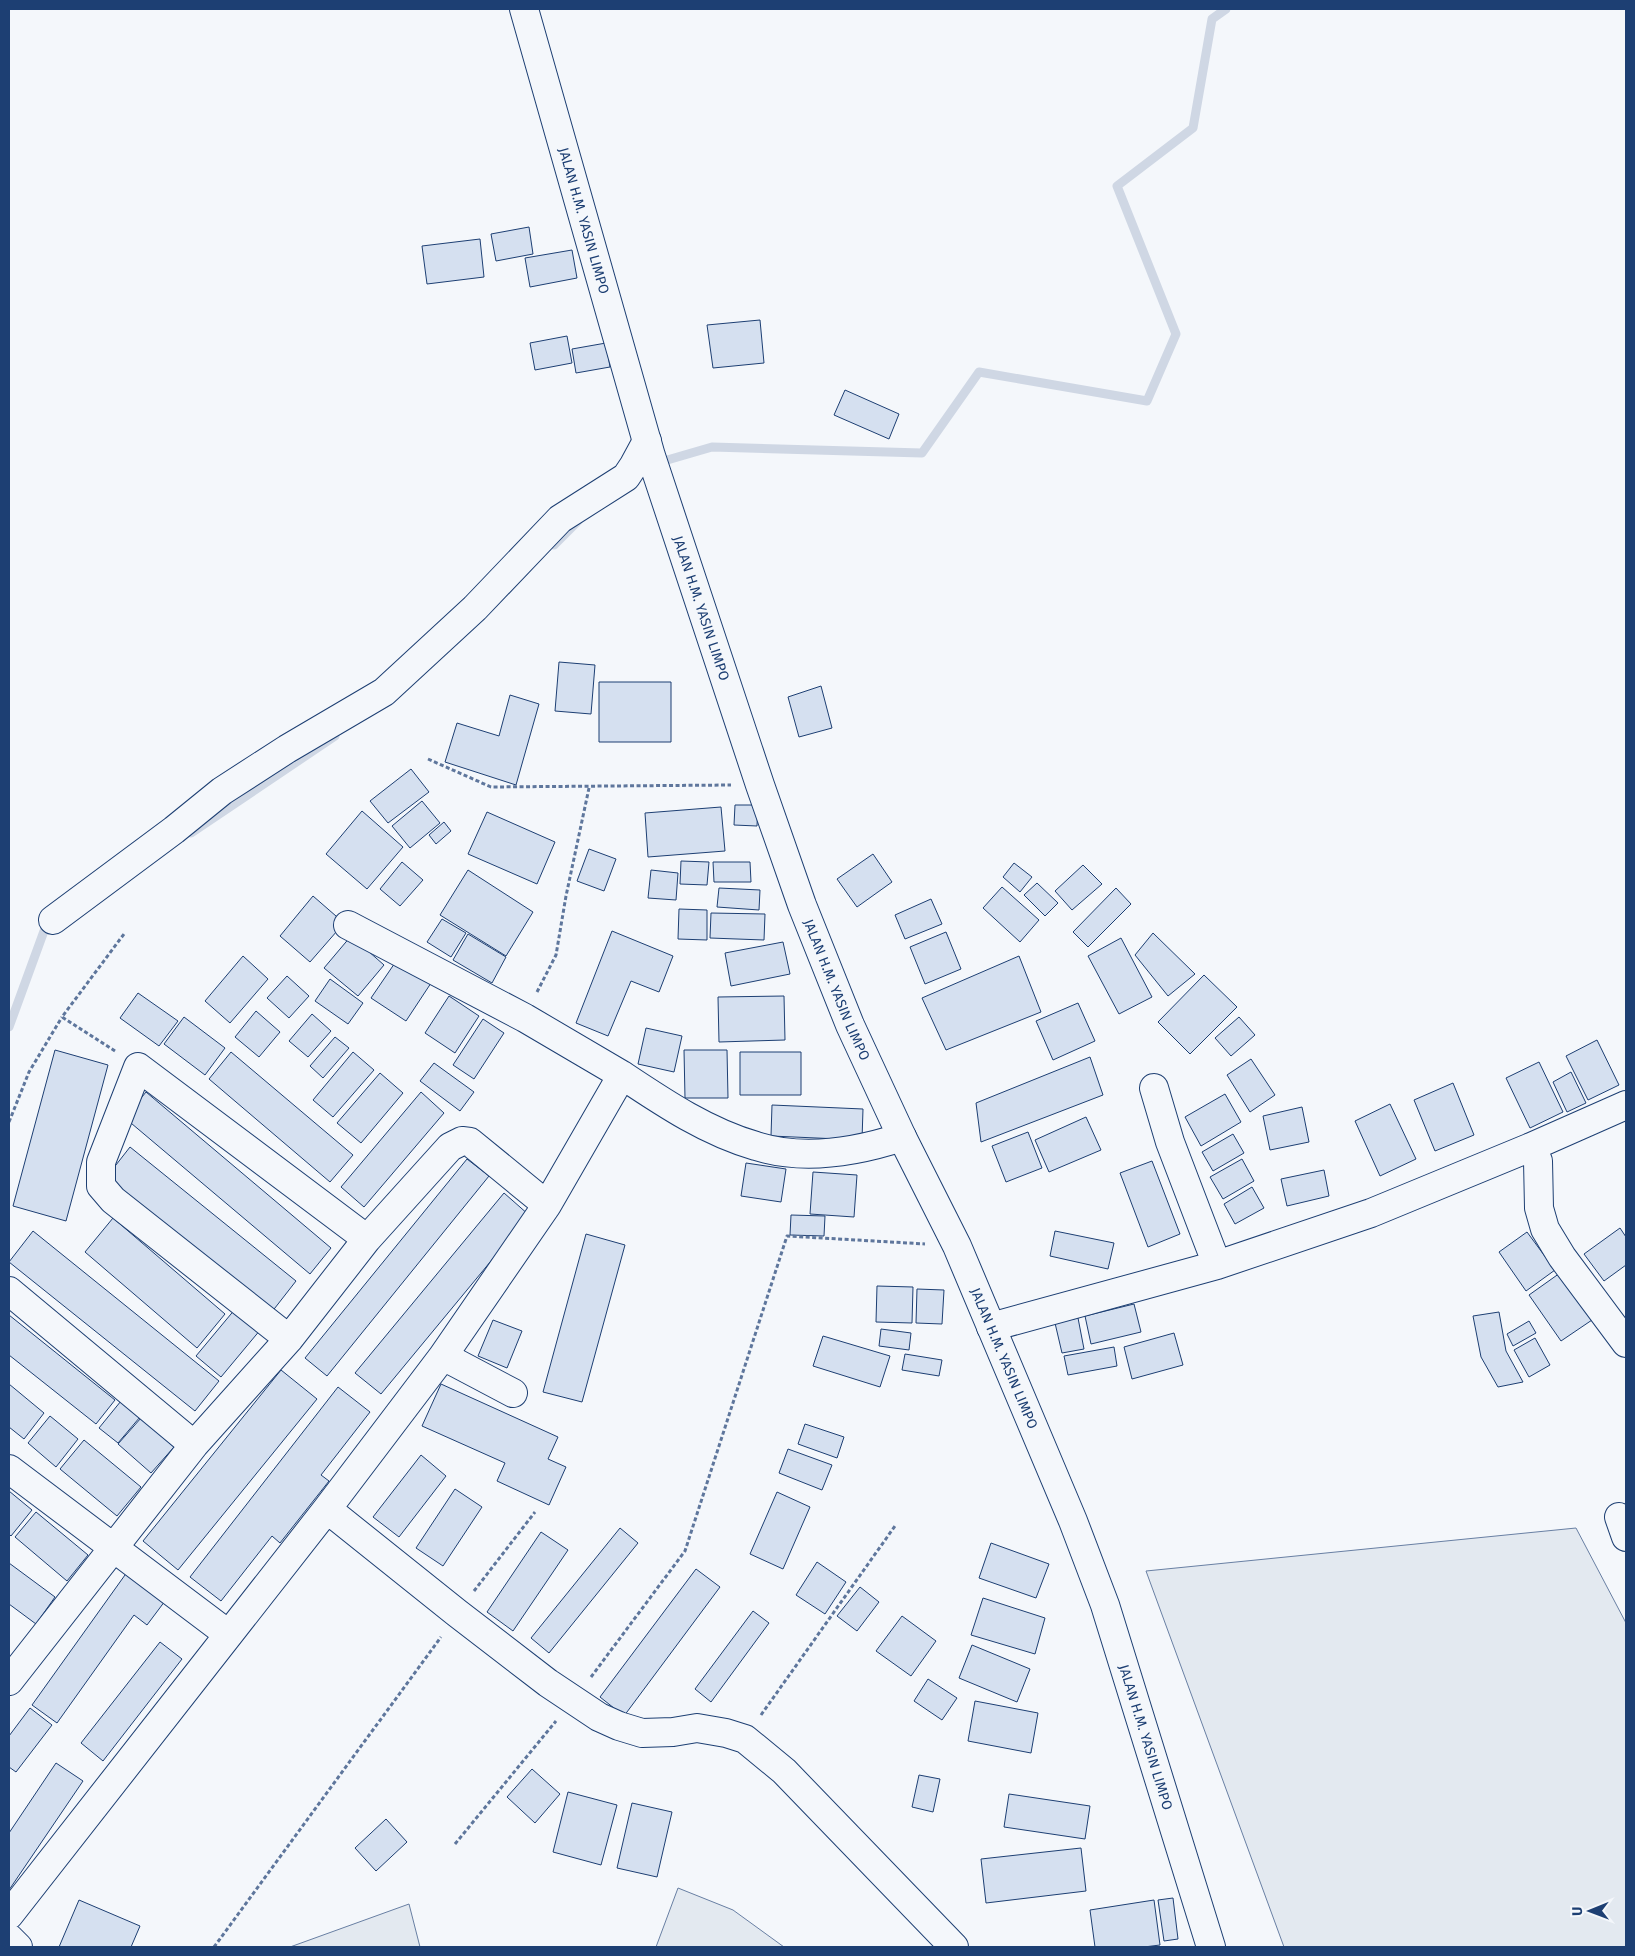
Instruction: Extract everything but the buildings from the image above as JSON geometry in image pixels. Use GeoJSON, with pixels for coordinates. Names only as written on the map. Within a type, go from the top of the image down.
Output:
{"type":"FeatureCollection","features":[{"type":"Feature","properties":{"kind":"street","name":"JALAN H.M. YASIN LIMPO"},"geometry":{"type":"LineString","coordinates":[[524,9],[672,524],[802,905],[846,1016],[902,1137],[957,1246],[1073,1521],[1105,1605],[1211,1947]]}},
{"type":"Feature","properties":{"kind":"street"},"geometry":{"type":"LineString","coordinates":[[53,920],[174,830],[222,791],[287,749],[384,692],[475,608],[560,519],[626,477],[649,449]]}},
{"type":"Feature","properties":{"kind":"street"},"geometry":{"type":"LineString","coordinates":[[348,925],[525,1018],[622,1075],[671,1107],[731,1137],[757,1147],[814,1153],[853,1150],[874,1146],[902,1137]]}},
{"type":"Feature","properties":{"kind":"street"},"geometry":{"type":"LineString","coordinates":[[289,1339],[113,1200],[101,1186],[101,1162],[138,1067],[367,1239]]}},
{"type":"Feature","properties":{"kind":"street"},"geometry":{"type":"LineString","coordinates":[[9,1915],[327,1509],[443,1356],[547,1205],[622,1075]]}},
{"type":"Feature","properties":{"kind":"street"},"geometry":{"type":"LineString","coordinates":[[1154,1088],[1170,1142],[1217,1265]]}},
{"type":"Feature","properties":{"kind":"street"},"geometry":{"type":"LineString","coordinates":[[991,1327],[1217,1265],[1371,1213],[1531,1147],[1622,1113]]}},
{"type":"Feature","properties":{"kind":"street"},"geometry":{"type":"LineString","coordinates":[[14,1664],[113,1547],[194,1445],[289,1339],[367,1239],[450,1147],[462,1141],[470,1142],[547,1205]]}},
{"type":"Feature","properties":{"kind":"street"},"geometry":{"type":"LineString","coordinates":[[1531,1147],[1538,1161],[1539,1208],[1546,1228],[1562,1257],[1626,1344]]}},
{"type":"Feature","properties":{"kind":"street"},"geometry":{"type":"LineString","coordinates":[[9,1291],[194,1445]]}},
{"type":"Feature","properties":{"kind":"street"},"geometry":{"type":"LineString","coordinates":[[443,1356],[513,1393]]}},
{"type":"Feature","properties":{"kind":"street"},"geometry":{"type":"LineString","coordinates":[[9,1469],[228,1634]]}},
{"type":"Feature","properties":{"kind":"street"},"geometry":{"type":"LineString","coordinates":[[327,1509],[548,1683],[599,1717],[642,1733],[673,1732],[697,1728],[726,1733],[745,1739],[784,1771],[954,1947]]}},
{"type":"Feature","properties":{"kind":"street"},"geometry":{"type":"LineString","coordinates":[[9,1938],[18,1947]]}},
{"type":"Feature","properties":{"kind":"path"},"geometry":{"type":"LineString","coordinates":[[428,759],[491,787],[589,788],[760,785]]}},
{"type":"Feature","properties":{"kind":"path"},"geometry":{"type":"LineString","coordinates":[[525,1018],[556,955],[566,896],[589,788]]}},
{"type":"Feature","properties":{"kind":"path"},"geometry":{"type":"LineString","coordinates":[[9,1122],[29,1072],[62,1017],[124,934]]}},
{"type":"Feature","properties":{"kind":"path"},"geometry":{"type":"LineString","coordinates":[[62,1017],[138,1067]]}},
{"type":"Feature","properties":{"kind":"path"},"geometry":{"type":"LineString","coordinates":[[455,1844],[574,1700],[685,1551],[787,1236],[957,1246]]}},
{"type":"Feature","properties":{"kind":"path"},"geometry":{"type":"LineString","coordinates":[[214,1947],[457,1613],[535,1512]]}},
{"type":"Feature","properties":{"kind":"path"},"geometry":{"type":"LineString","coordinates":[[745,1739],[895,1526]]}},
{"type":"Feature","properties":{"kind":"shaded area"},"geometry":{"type":"Polygon","coordinates":[[[1576,1528],[1626,1623],[1626,1947],[1284,1947],[1146,1571],[1576,1528]]]}},
{"type":"Feature","properties":{"kind":"shaded area"},"geometry":{"type":"Polygon","coordinates":[[[678,1888],[733,1910],[784,1947],[656,1947],[678,1888]]]}},
{"type":"Feature","properties":{"kind":"shaded area"},"geometry":{"type":"Polygon","coordinates":[[[409,1904],[420,1947],[290,1947],[409,1904]]]}},
{"type":"Feature","properties":{"kind":"waterway"},"geometry":{"type":"LineString","coordinates":[[657,463],[712,447],[922,453],[979,372],[1147,401],[1176,334],[1117,186],[1193,128],[1212,19],[1226,9]]}},
{"type":"Feature","properties":{"kind":"waterway"},"geometry":{"type":"LineString","coordinates":[[554,545],[578,521]]}},
{"type":"Feature","properties":{"kind":"waterway"},"geometry":{"type":"LineString","coordinates":[[191,833],[335,736]]}},
{"type":"Feature","properties":{"kind":"waterway"},"geometry":{"type":"LineString","coordinates":[[9,1027],[44,931],[53,925]]}}]}
